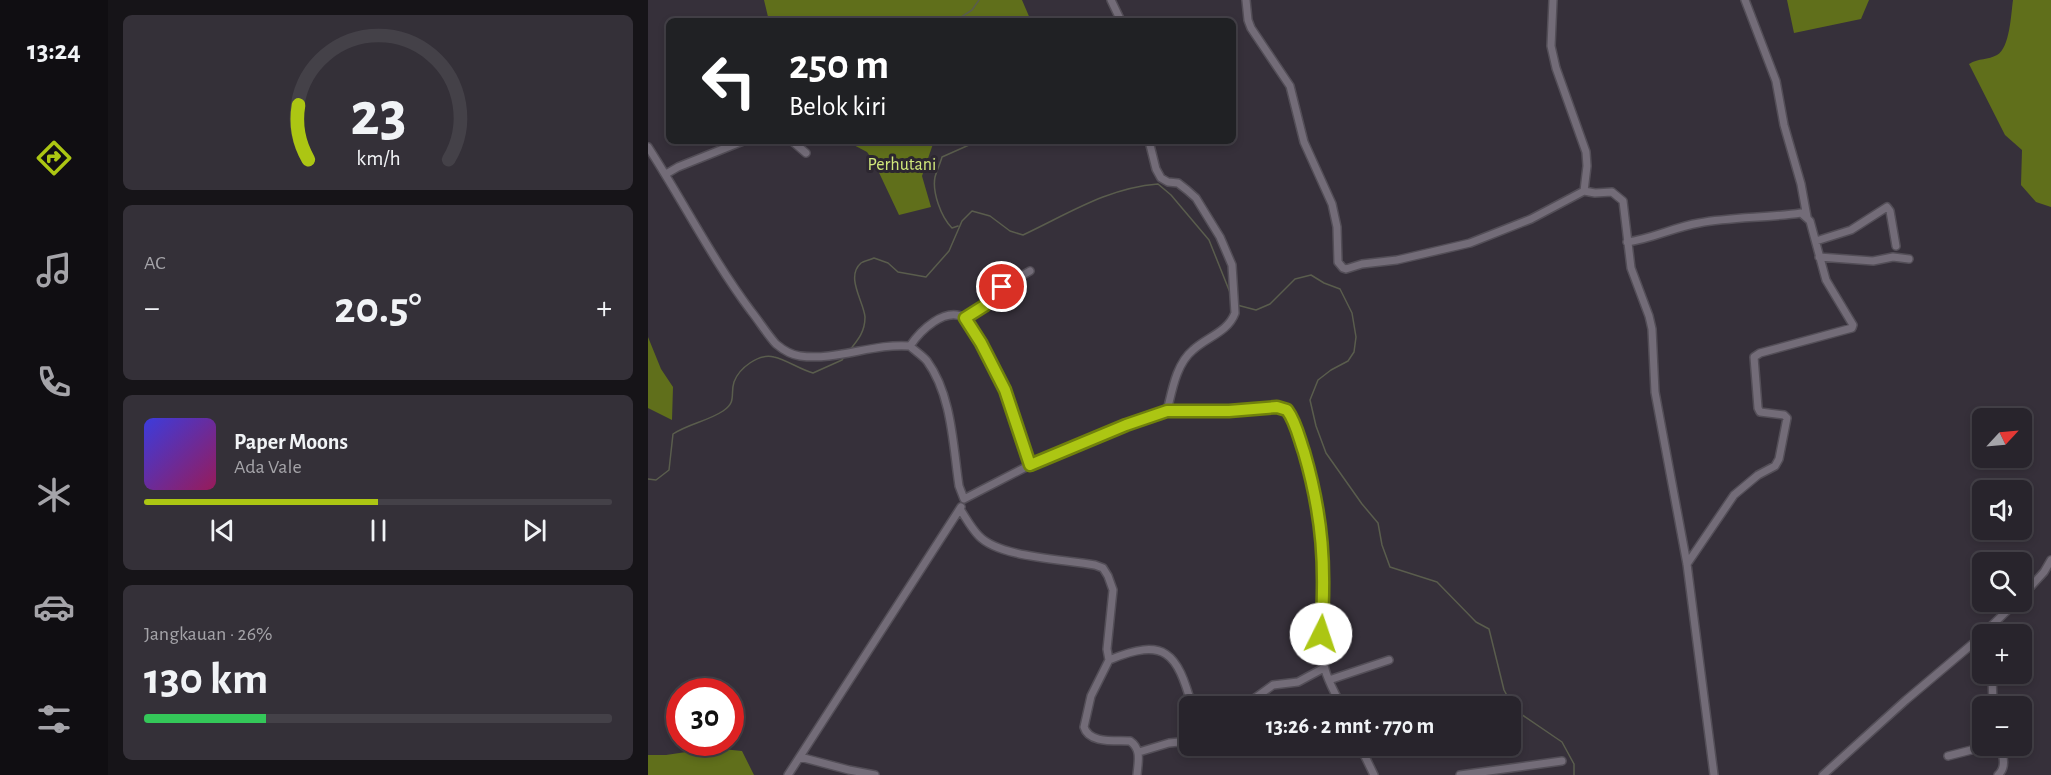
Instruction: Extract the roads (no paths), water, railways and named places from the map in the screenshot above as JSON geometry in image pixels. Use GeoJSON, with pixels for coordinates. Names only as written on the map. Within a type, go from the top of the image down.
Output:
{"type":"FeatureCollection","features":[{"type":"Feature","properties":{"kind":"street"},"geometry":{"type":"LineString","coordinates":[[1111,0],[1120,18]]}},
{"type":"Feature","properties":{"kind":"street"},"geometry":{"type":"LineString","coordinates":[[1246,0],[1251,28],[1290,86],[1304,142],[1332,204],[1337,227],[1338,262],[1343,268],[1397,260],[1481,240],[1531,219],[1584,191],[1595,194],[1611,192],[1620,197],[1625,207],[1631,268],[1649,316],[1654,345],[1655,392],[1687,564],[1714,775]]}},
{"type":"Feature","properties":{"kind":"street"},"geometry":{"type":"LineString","coordinates":[[1553,0],[1551,46],[1556,68],[1586,152],[1584,191]]}},
{"type":"Feature","properties":{"kind":"street"},"geometry":{"type":"LineString","coordinates":[[1687,564],[1734,495],[1758,475],[1775,466],[1779,459],[1787,418],[1784,415],[1760,412],[1754,357],[1760,352],[1852,328],[1852,321],[1826,280],[1807,217],[1801,184],[1784,125],[1776,81],[1745,0]]}},
{"type":"Feature","properties":{"kind":"street"},"geometry":{"type":"LineString","coordinates":[[666,174],[736,144]]}},
{"type":"Feature","properties":{"kind":"street"},"geometry":{"type":"LineString","coordinates":[[796,144],[806,153]]}},
{"type":"Feature","properties":{"kind":"street"},"geometry":{"type":"LineString","coordinates":[[1150,144],[1156,169],[1161,178],[1168,182],[1178,183],[1196,198],[1220,237],[1232,265],[1235,313],[1227,327],[1192,350],[1184,360],[1167,411]]}},
{"type":"Feature","properties":{"kind":"street"},"geometry":{"type":"LineString","coordinates":[[648,147],[732,285],[777,345],[798,356],[829,356],[890,346],[910,346],[928,363],[943,396],[959,486],[964,499]]}},
{"type":"Feature","properties":{"kind":"street"},"geometry":{"type":"LineString","coordinates":[[1816,241],[1851,230],[1887,207],[1890,211],[1896,246]]}},
{"type":"Feature","properties":{"kind":"street"},"geometry":{"type":"LineString","coordinates":[[1627,242],[1698,223],[1801,213],[1807,217]]}},
{"type":"Feature","properties":{"kind":"street"},"geometry":{"type":"LineString","coordinates":[[1819,257],[1873,261],[1893,257],[1909,259]]}},
{"type":"Feature","properties":{"kind":"street"},"geometry":{"type":"LineString","coordinates":[[965,318],[984,306],[1002,287],[1030,271]]}},
{"type":"Feature","properties":{"kind":"street"},"geometry":{"type":"LineString","coordinates":[[910,346],[916,336],[937,320],[953,315],[965,318],[981,343],[1005,390],[1030,465]]}},
{"type":"Feature","properties":{"kind":"street"},"geometry":{"type":"LineString","coordinates":[[788,775],[885,627],[911,582],[960,509],[964,499],[1030,465],[1126,425],[1167,411],[1229,411],[1277,407],[1287,410],[1290,414],[1308,466],[1320,521],[1324,588],[1321,634],[1324,668],[1336,696]]}},
{"type":"Feature","properties":{"kind":"street"},"geometry":{"type":"LineString","coordinates":[[960,509],[979,537],[998,549],[1093,564],[1103,568],[1113,590],[1107,649],[1109,660],[1091,696],[1084,720],[1085,732],[1094,739],[1130,741],[1139,752],[1137,775]]}},
{"type":"Feature","properties":{"kind":"street"},"geometry":{"type":"LineString","coordinates":[[2032,585],[2051,560]]}},
{"type":"Feature","properties":{"kind":"street"},"geometry":{"type":"LineString","coordinates":[[1994,624],[2006,612]]}},
{"type":"Feature","properties":{"kind":"street"},"geometry":{"type":"LineString","coordinates":[[1822,775],[1906,699],[1972,644]]}},
{"type":"Feature","properties":{"kind":"street"},"geometry":{"type":"LineString","coordinates":[[1109,660],[1143,649],[1157,649],[1166,654],[1179,668],[1189,696]]}},
{"type":"Feature","properties":{"kind":"street"},"geometry":{"type":"LineString","coordinates":[[1329,680],[1389,660]]}},
{"type":"Feature","properties":{"kind":"street"},"geometry":{"type":"LineString","coordinates":[[1261,696],[1273,685],[1298,682],[1324,668]]}},
{"type":"Feature","properties":{"kind":"street"},"geometry":{"type":"LineString","coordinates":[[1139,752],[1179,742]]}},
{"type":"Feature","properties":{"kind":"street"},"geometry":{"type":"LineString","coordinates":[[1948,756],[1972,750]]}},
{"type":"Feature","properties":{"kind":"street"},"geometry":{"type":"LineString","coordinates":[[800,756],[875,775]]}},
{"type":"Feature","properties":{"kind":"street"},"geometry":{"type":"LineString","coordinates":[[1365,756],[1374,775]]}},
{"type":"Feature","properties":{"kind":"street"},"geometry":{"type":"LineString","coordinates":[[1998,775],[2003,770],[2002,756]]}},
{"type":"Feature","properties":{"kind":"street"},"geometry":{"type":"LineString","coordinates":[[1460,775],[1562,761]]}},
{"type":"Feature","properties":{"kind":"waterway"},"geometry":{"type":"LineString","coordinates":[[960,18],[972,10],[979,0]]}},
{"type":"Feature","properties":{"kind":"waterway"},"geometry":{"type":"LineString","coordinates":[[958,226],[952,228],[941,211],[934,183],[942,157],[971,144]]}},
{"type":"Feature","properties":{"kind":"waterway"},"geometry":{"type":"LineString","coordinates":[[849,351],[860,336],[865,322],[855,282],[855,275],[861,263],[874,258],[888,263],[898,272],[926,277],[949,251],[962,221],[972,211],[990,216],[1010,231],[1023,235],[1105,196],[1139,186],[1158,184],[1171,195],[1209,240],[1231,295]]}},
{"type":"Feature","properties":{"kind":"waterway"},"geometry":{"type":"LineString","coordinates":[[1237,305],[1256,310],[1270,304],[1295,279],[1311,275],[1340,289],[1352,313],[1356,337],[1354,352],[1348,361],[1318,380],[1310,400],[1326,453],[1378,523],[1382,545],[1390,567],[1437,582],[1476,622],[1489,629],[1504,690],[1515,710],[1562,742],[1574,764],[1574,775]]}},
{"type":"Feature","properties":{"kind":"waterway"},"geometry":{"type":"LineString","coordinates":[[648,479],[656,480],[669,470],[673,434],[727,408],[732,401],[734,382],[740,372],[756,359],[774,357],[813,373],[844,357]]}},
{"type":"Feature","properties":{"kind":"park label","name":"Perhutani"},"geometry":{"type":"Point","coordinates":[902,164]}}]}
